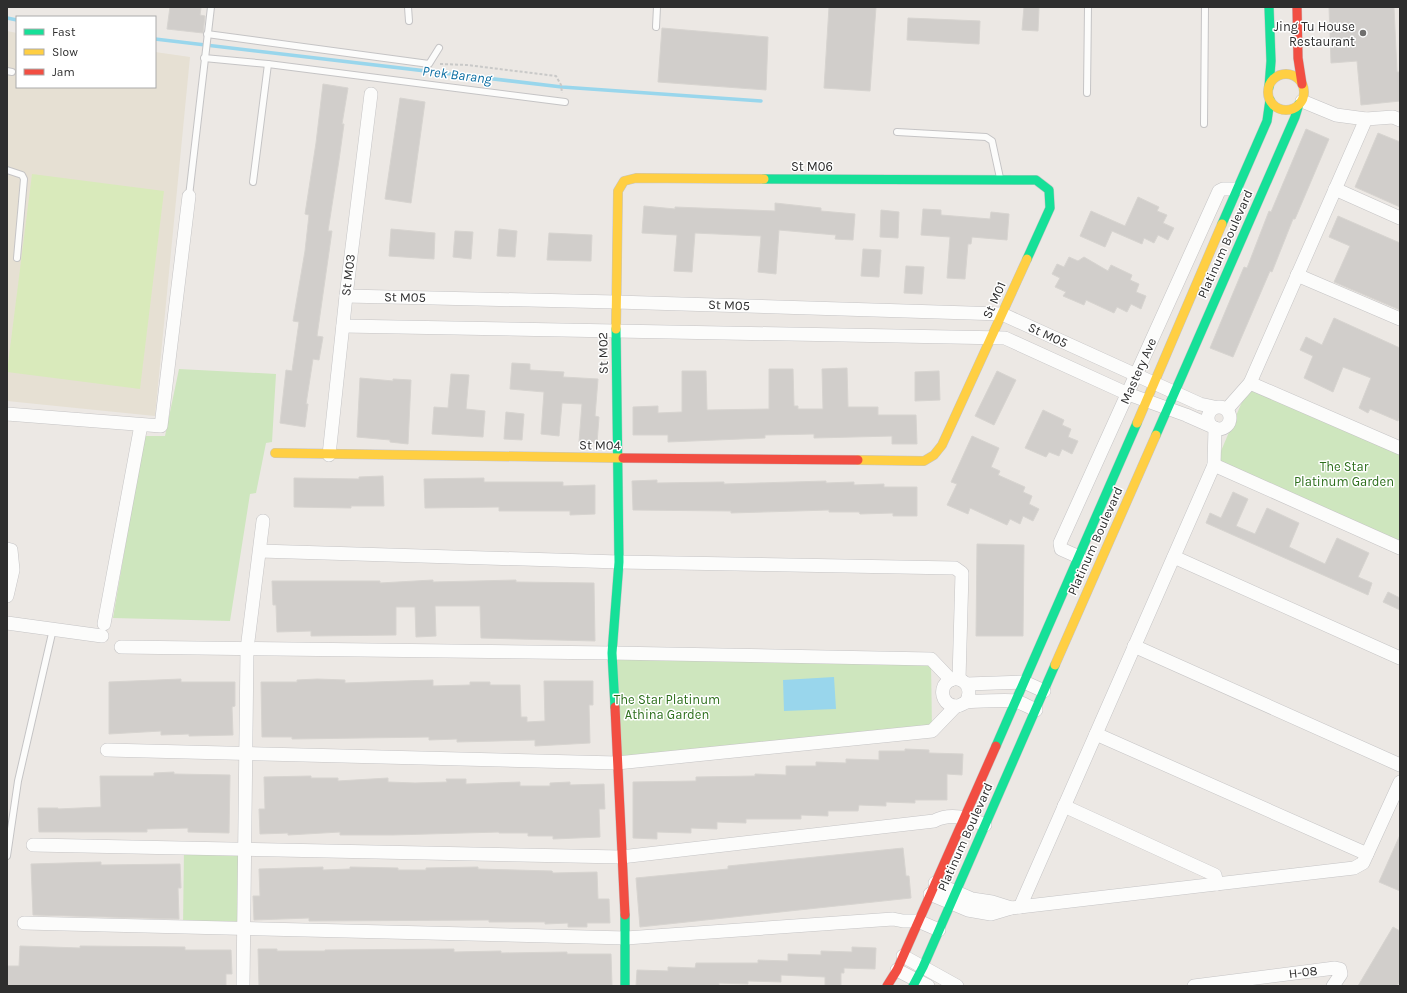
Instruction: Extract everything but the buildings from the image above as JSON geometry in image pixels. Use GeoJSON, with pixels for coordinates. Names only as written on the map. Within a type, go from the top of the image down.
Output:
{"type":"FeatureCollection","features":[{"type":"Feature","properties":{"kind":"street"},"geometry":{"type":"LineString","coordinates":[[1269,7],[1271,60],[1269,87],[1270,100],[1283,110],[1292,109],[1301,95]]}},
{"type":"Feature","properties":{"kind":"street","name":"Platinum Boulevard"},"geometry":{"type":"LineString","coordinates":[[915,983],[1296,116],[1301,95],[1298,58],[1297,7]]}},
{"type":"Feature","properties":{"kind":"street"},"geometry":{"type":"LineString","coordinates":[[1269,87],[1274,80],[1286,75],[1295,77],[1301,95],[1336,115],[1360,118],[1398,118]]}},
{"type":"Feature","properties":{"kind":"street","name":"St M03"},"geometry":{"type":"LineString","coordinates":[[329,455],[342,326],[371,94]]}},
{"type":"Feature","properties":{"kind":"street","name":"Platinum Boulevard"},"geometry":{"type":"LineString","coordinates":[[887,986],[897,970],[1079,557],[1267,121],[1270,100]]}},
{"type":"Feature","properties":{"kind":"street"},"geometry":{"type":"LineString","coordinates":[[1015,908],[1064,806],[1214,465],[1213,427],[1208,418],[1211,410],[1221,408],[1250,383],[1335,189],[1360,118]]}},
{"type":"Feature","properties":{"kind":"street","name":"St M06"},"geometry":{"type":"LineString","coordinates":[[624,181],[636,178],[1000,180]]}},
{"type":"Feature","properties":{"kind":"street","name":"St M01"},"geometry":{"type":"LineString","coordinates":[[924,461],[942,446],[1050,208],[1049,190],[1036,180],[1000,180]]}},
{"type":"Feature","properties":{"kind":"street","name":"St M02"},"geometry":{"type":"LineString","coordinates":[[624,181],[618,191],[616,330],[619,562],[612,653],[626,938],[625,986]]}},
{"type":"Feature","properties":{"kind":"street","name":"Mastery Ave"},"geometry":{"type":"LineString","coordinates":[[1079,557],[1061,549],[1060,543],[1219,191],[1223,189],[1237,189]]}},
{"type":"Feature","properties":{"kind":"street"},"geometry":{"type":"LineString","coordinates":[[1335,189],[1400,218]]}},
{"type":"Feature","properties":{"kind":"street"},"geometry":{"type":"LineString","coordinates":[[7,414],[161,426],[189,196]]}},
{"type":"Feature","properties":{"kind":"street"},"geometry":{"type":"LineString","coordinates":[[1297,275],[1400,320]]}},
{"type":"Feature","properties":{"kind":"street","name":"St M05"},"geometry":{"type":"LineString","coordinates":[[346,296],[616,302],[1002,314],[1200,404],[1221,408]]}},
{"type":"Feature","properties":{"kind":"street","name":"St M05"},"geometry":{"type":"LineString","coordinates":[[342,326],[1005,338],[1146,402],[1168,408],[1213,427]]}},
{"type":"Feature","properties":{"kind":"street"},"geometry":{"type":"LineString","coordinates":[[1067,367],[1076,348]]}},
{"type":"Feature","properties":{"kind":"street"},"geometry":{"type":"LineString","coordinates":[[1250,383],[1400,448]]}},
{"type":"Feature","properties":{"kind":"street"},"geometry":{"type":"LineString","coordinates":[[1213,427],[1220,429],[1228,425],[1231,416],[1221,408]]}},
{"type":"Feature","properties":{"kind":"street"},"geometry":{"type":"LineString","coordinates":[[7,623],[53,630],[103,630],[141,425]]}},
{"type":"Feature","properties":{"kind":"street","name":"St M04"},"geometry":{"type":"LineString","coordinates":[[275,453],[329,455],[924,461]]}},
{"type":"Feature","properties":{"kind":"street"},"geometry":{"type":"LineString","coordinates":[[1214,465],[1400,548]]}},
{"type":"Feature","properties":{"kind":"street"},"geometry":{"type":"LineString","coordinates":[[243,986],[243,949],[245,929],[244,849],[247,649],[264,521]]}},
{"type":"Feature","properties":{"kind":"street"},"geometry":{"type":"LineString","coordinates":[[7,549],[11,550],[13,570],[7,596]]}},
{"type":"Feature","properties":{"kind":"street"},"geometry":{"type":"LineString","coordinates":[[260,551],[619,562],[955,568],[962,573],[959,681]]}},
{"type":"Feature","properties":{"kind":"street"},"geometry":{"type":"LineString","coordinates":[[1174,557],[1400,658]]}},
{"type":"Feature","properties":{"kind":"street"},"geometry":{"type":"LineString","coordinates":[[1134,646],[1400,765]]}},
{"type":"Feature","properties":{"kind":"street"},"geometry":{"type":"LineString","coordinates":[[107,750],[617,763],[932,731],[969,697],[970,690],[931,659],[612,653],[121,647]]}},
{"type":"Feature","properties":{"kind":"street"},"geometry":{"type":"LineString","coordinates":[[1036,710],[1016,701],[948,704],[943,698],[942,691],[945,684],[959,681],[1024,682],[1044,691]]}},
{"type":"Feature","properties":{"kind":"street"},"geometry":{"type":"LineString","coordinates":[[1096,734],[1367,854]]}},
{"type":"Feature","properties":{"kind":"street"},"geometry":{"type":"LineString","coordinates":[[933,889],[953,898],[968,910],[991,914],[1015,908],[1354,868],[1363,863],[1400,782]]}},
{"type":"Feature","properties":{"kind":"street"},"geometry":{"type":"LineString","coordinates":[[1064,806],[1215,875],[1217,884]]}},
{"type":"Feature","properties":{"kind":"street"},"geometry":{"type":"LineString","coordinates":[[33,845],[621,857],[934,821],[940,824],[963,819],[984,828]]}},
{"type":"Feature","properties":{"kind":"street"},"geometry":{"type":"LineString","coordinates":[[24,923],[626,938],[893,918],[904,913],[920,917],[941,926]]}},
{"type":"Feature","properties":{"kind":"street"},"geometry":{"type":"LineString","coordinates":[[903,956],[957,986]]}},
{"type":"Feature","properties":{"kind":"street","name":"H-08"},"geometry":{"type":"LineString","coordinates":[[1194,986],[1335,968],[1340,969],[1341,974],[1334,986]]}},
{"type":"Feature","properties":{"kind":"street"},"geometry":{"type":"LineString","coordinates":[[897,970],[915,983],[928,986]]}},
{"type":"Feature","properties":{"kind":"lane"},"geometry":{"type":"LineString","coordinates":[[189,196],[211,7]]}},
{"type":"Feature","properties":{"kind":"lane"},"geometry":{"type":"LineString","coordinates":[[408,7],[409,21]]}},
{"type":"Feature","properties":{"kind":"lane"},"geometry":{"type":"LineString","coordinates":[[656,27],[657,7]]}},
{"type":"Feature","properties":{"kind":"lane"},"geometry":{"type":"LineString","coordinates":[[1087,93],[1088,7]]}},
{"type":"Feature","properties":{"kind":"lane"},"geometry":{"type":"LineString","coordinates":[[1204,7],[1204,124]]}},
{"type":"Feature","properties":{"kind":"lane"},"geometry":{"type":"LineString","coordinates":[[207,36],[429,64],[439,48]]}},
{"type":"Feature","properties":{"kind":"lane"},"geometry":{"type":"LineString","coordinates":[[205,56],[565,102]]}},
{"type":"Feature","properties":{"kind":"lane"},"geometry":{"type":"LineString","coordinates":[[253,182],[268,64]]}},
{"type":"Feature","properties":{"kind":"lane"},"geometry":{"type":"LineString","coordinates":[[897,132],[986,137],[992,141],[995,150],[1000,180]]}},
{"type":"Feature","properties":{"kind":"lane"},"geometry":{"type":"LineString","coordinates":[[7,170],[22,175],[24,179],[17,258]]}},
{"type":"Feature","properties":{"kind":"lane"},"geometry":{"type":"LineString","coordinates":[[7,856],[18,781],[53,630]]}},
{"type":"Feature","properties":{"kind":"path"},"geometry":{"type":"LineString","coordinates":[[429,64],[466,65],[556,76],[562,85],[562,97],[565,102]]}},
{"type":"Feature","properties":{"kind":"shaded area"},"geometry":{"type":"Polygon","coordinates":[[[7,31],[16,33],[16,88],[156,88],[156,52],[190,57],[155,416],[7,401],[7,31]]]}},
{"type":"Feature","properties":{"kind":"green space"},"geometry":{"type":"Polygon","coordinates":[[[32,174],[164,191],[140,389],[7,372],[32,174]]]}},
{"type":"Feature","properties":{"kind":"green space"},"geometry":{"type":"Polygon","coordinates":[[[179,369],[276,374],[272,442],[266,443],[256,493],[250,494],[230,621],[113,618],[144,436],[165,436],[179,369]]]}},
{"type":"Feature","properties":{"kind":"green space","name":"The Star Platinum Garden"},"geometry":{"type":"Polygon","coordinates":[[[1250,383],[1400,448],[1400,547],[1215,465],[1250,383]]]}},
{"type":"Feature","properties":{"kind":"green space","name":"The Star Platinum Athina Garden"},"geometry":{"type":"Polygon","coordinates":[[[612,653],[931,659],[932,731],[617,763],[612,653]]]}},
{"type":"Feature","properties":{"kind":"green space"},"geometry":{"type":"Polygon","coordinates":[[[184,848],[244,849],[245,929],[183,927],[184,848]]]}},
{"type":"Feature","properties":{"kind":"water"},"geometry":{"type":"Polygon","coordinates":[[[834,677],[836,709],[784,711],[783,680],[834,677]]]}},
{"type":"Feature","properties":{"kind":"waterway","name":"Prek Barang"},"geometry":{"type":"LineString","coordinates":[[7,18],[16,20]]}},
{"type":"Feature","properties":{"kind":"waterway","name":"Prek Barang"},"geometry":{"type":"LineString","coordinates":[[156,39],[562,87],[761,101]]}},
{"type":"Feature","properties":{"kind":"traffic: fast"},"geometry":{"type":"LineString","coordinates":[[1269,7],[1271,61],[1269,87]]}},
{"type":"Feature","properties":{"kind":"traffic: fast"},"geometry":{"type":"LineString","coordinates":[[1222,224],[1267,121],[1270,100]]}},
{"type":"Feature","properties":{"kind":"traffic: fast"},"geometry":{"type":"LineString","coordinates":[[1156,435],[1295,117],[1299,104]]}},
{"type":"Feature","properties":{"kind":"traffic: fast"},"geometry":{"type":"LineString","coordinates":[[764,179],[1036,180],[1049,190],[1050,208],[1027,259]]}},
{"type":"Feature","properties":{"kind":"traffic: fast"},"geometry":{"type":"LineString","coordinates":[[615,707],[612,653],[619,562],[616,329]]}},
{"type":"Feature","properties":{"kind":"traffic: fast"},"geometry":{"type":"LineString","coordinates":[[996,746],[1137,423]]}},
{"type":"Feature","properties":{"kind":"traffic: fast"},"geometry":{"type":"LineString","coordinates":[[913,986],[923,967],[1055,665]]}},
{"type":"Feature","properties":{"kind":"traffic: fast"},"geometry":{"type":"LineString","coordinates":[[625,915],[625,986]]}},
{"type":"Feature","properties":{"kind":"traffic: slow"},"geometry":{"type":"LineString","coordinates":[[1286,74],[1296,77],[1301,82],[1304,92],[1301,102],[1296,107],[1286,110],[1276,107],[1271,102],[1268,92],[1271,82],[1276,77],[1286,74]]}},
{"type":"Feature","properties":{"kind":"traffic: slow"},"geometry":{"type":"LineString","coordinates":[[616,329],[618,191],[624,181],[636,178],[764,179]]}},
{"type":"Feature","properties":{"kind":"traffic: slow"},"geometry":{"type":"LineString","coordinates":[[1137,423],[1222,224]]}},
{"type":"Feature","properties":{"kind":"traffic: slow"},"geometry":{"type":"LineString","coordinates":[[858,460],[924,461],[934,455],[942,445],[1027,259]]}},
{"type":"Feature","properties":{"kind":"traffic: slow"},"geometry":{"type":"LineString","coordinates":[[1055,665],[1156,435]]}},
{"type":"Feature","properties":{"kind":"traffic: slow"},"geometry":{"type":"LineString","coordinates":[[275,453],[623,458]]}},
{"type":"Feature","properties":{"kind":"traffic: jam"},"geometry":{"type":"LineString","coordinates":[[1297,7],[1298,58],[1302,84]]}},
{"type":"Feature","properties":{"kind":"traffic: jam"},"geometry":{"type":"LineString","coordinates":[[623,458],[858,460]]}},
{"type":"Feature","properties":{"kind":"traffic: jam"},"geometry":{"type":"LineString","coordinates":[[615,707],[625,915]]}},
{"type":"Feature","properties":{"kind":"traffic: jam"},"geometry":{"type":"LineString","coordinates":[[887,986],[897,970],[996,746]]}},
{"type":"Feature","properties":{"kind":"place","name":"Jing Tu House Restaurant"},"geometry":{"type":"Point","coordinates":[1363,33]}}]}
